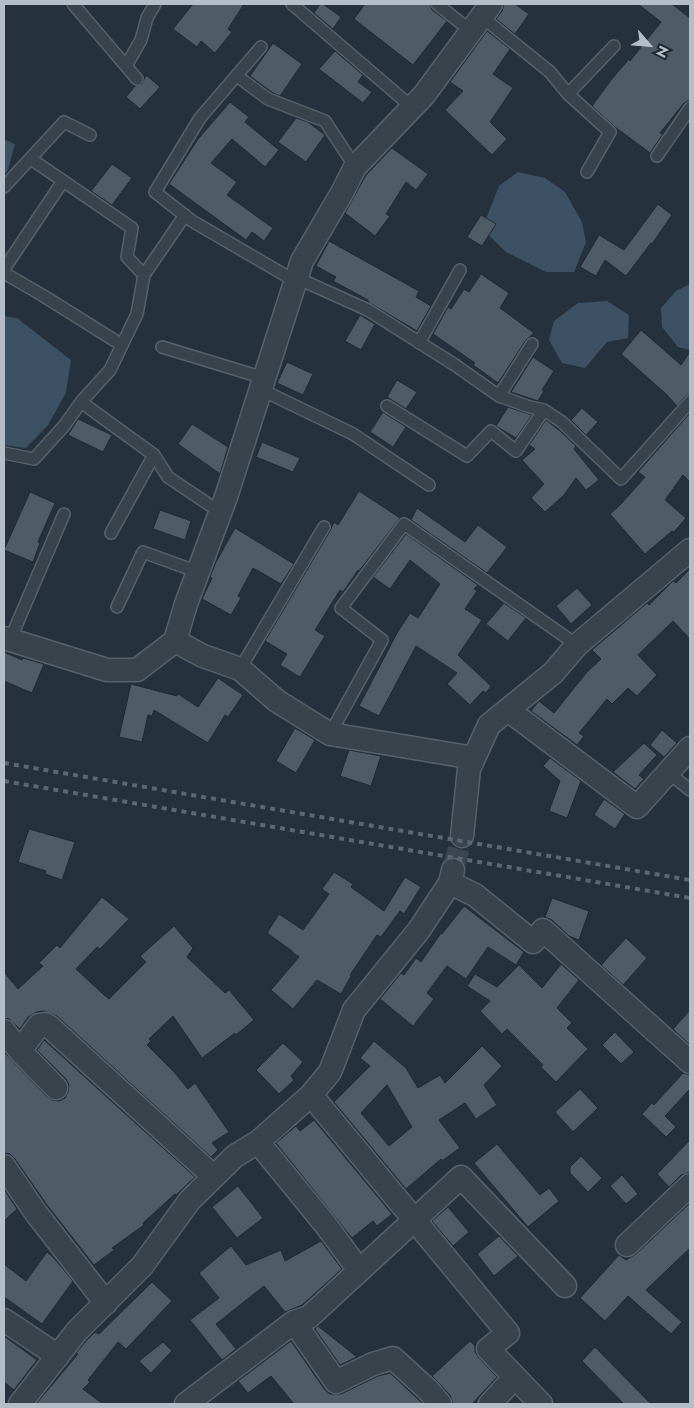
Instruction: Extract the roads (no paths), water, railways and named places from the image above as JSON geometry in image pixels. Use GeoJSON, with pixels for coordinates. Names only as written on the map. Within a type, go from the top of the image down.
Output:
{"type":"FeatureCollection","features":[{"type":"Feature","properties":{"kind":"street"},"geometry":{"type":"LineString","coordinates":[[7,639],[107,670],[137,670],[175,641],[186,604],[220,512],[302,261],[355,167],[413,108],[481,17]]}},
{"type":"Feature","properties":{"kind":"street"},"geometry":{"type":"LineString","coordinates":[[462,836],[469,769],[489,725],[553,672],[577,645],[690,550]]}},
{"type":"Feature","properties":{"kind":"street"},"geometry":{"type":"LineString","coordinates":[[175,641],[203,656],[240,669],[277,702],[330,734],[474,758]]}},
{"type":"Feature","properties":{"kind":"street"},"geometry":{"type":"LineString","coordinates":[[508,710],[637,808],[690,748]]}},
{"type":"Feature","properties":{"kind":"street"},"geometry":{"type":"LineString","coordinates":[[20,1404],[77,1331],[142,1266],[190,1200],[235,1156],[258,1142],[311,1094],[330,1072],[354,1010],[419,930],[452,876],[533,942],[543,930],[690,1062]]}},
{"type":"Feature","properties":{"kind":"street"},"geometry":{"type":"LineString","coordinates":[[20,1051],[39,1025],[45,1024],[50,1027],[213,1176]]}},
{"type":"Feature","properties":{"kind":"street"},"geometry":{"type":"LineString","coordinates":[[4,1032],[56,1088]]}},
{"type":"Feature","properties":{"kind":"street"},"geometry":{"type":"LineString","coordinates":[[311,1094],[508,1333],[488,1349],[541,1404]]}},
{"type":"Feature","properties":{"kind":"street"},"geometry":{"type":"LineString","coordinates":[[258,1142],[303,1195],[359,1270]]}},
{"type":"Feature","properties":{"kind":"street"},"geometry":{"type":"LineString","coordinates":[[4,1166],[36,1213],[106,1303]]}},
{"type":"Feature","properties":{"kind":"street"},"geometry":{"type":"LineString","coordinates":[[186,1404],[294,1322],[309,1317],[415,1221],[461,1176],[565,1286]]}},
{"type":"Feature","properties":{"kind":"street"},"geometry":{"type":"LineString","coordinates":[[627,1245],[690,1185]]}},
{"type":"Feature","properties":{"kind":"street"},"geometry":{"type":"LineString","coordinates":[[4,1320],[58,1356]]}},
{"type":"Feature","properties":{"kind":"street"},"geometry":{"type":"LineString","coordinates":[[294,1322],[336,1382],[373,1364],[393,1358],[428,1390],[440,1404]]}},
{"type":"Feature","properties":{"kind":"street"},"geometry":{"type":"LineString","coordinates":[[490,1404],[515,1377]]}},
{"type":"Feature","properties":{"kind":"lane"},"geometry":{"type":"LineString","coordinates":[[73,4],[137,79]]}},
{"type":"Feature","properties":{"kind":"lane"},"geometry":{"type":"LineString","coordinates":[[126,66],[141,40],[147,18],[155,4]]}},
{"type":"Feature","properties":{"kind":"lane"},"geometry":{"type":"LineString","coordinates":[[292,4],[413,108]]}},
{"type":"Feature","properties":{"kind":"lane"},"geometry":{"type":"LineString","coordinates":[[437,4],[481,17],[550,72],[568,94],[610,132],[587,172]]}},
{"type":"Feature","properties":{"kind":"lane"},"geometry":{"type":"LineString","coordinates":[[568,94],[614,46]]}},
{"type":"Feature","properties":{"kind":"lane"},"geometry":{"type":"LineString","coordinates":[[261,47],[200,118],[155,192],[185,215],[296,280],[368,310],[455,365],[499,396],[544,410],[562,422],[621,479],[690,402]]}},
{"type":"Feature","properties":{"kind":"lane"},"geometry":{"type":"LineString","coordinates":[[237,76],[268,99],[325,121],[355,167]]}},
{"type":"Feature","properties":{"kind":"lane"},"geometry":{"type":"LineString","coordinates":[[657,156],[690,108]]}},
{"type":"Feature","properties":{"kind":"lane"},"geometry":{"type":"LineString","coordinates":[[4,187],[64,122],[90,135]]}},
{"type":"Feature","properties":{"kind":"lane"},"geometry":{"type":"LineString","coordinates":[[31,159],[132,228],[127,257],[144,275]]}},
{"type":"Feature","properties":{"kind":"lane"},"geometry":{"type":"LineString","coordinates":[[4,269],[63,181]]}},
{"type":"Feature","properties":{"kind":"lane"},"geometry":{"type":"LineString","coordinates":[[4,453],[34,459],[110,370],[137,314],[144,275],[185,215]]}},
{"type":"Feature","properties":{"kind":"lane"},"geometry":{"type":"LineString","coordinates":[[418,343],[460,270]]}},
{"type":"Feature","properties":{"kind":"lane"},"geometry":{"type":"LineString","coordinates":[[4,274],[42,295],[122,345]]}},
{"type":"Feature","properties":{"kind":"lane"},"geometry":{"type":"LineString","coordinates":[[499,396],[532,344]]}},
{"type":"Feature","properties":{"kind":"lane"},"geometry":{"type":"LineString","coordinates":[[162,347],[262,384],[353,434],[429,486]]}},
{"type":"Feature","properties":{"kind":"lane"},"geometry":{"type":"LineString","coordinates":[[81,402],[154,455],[168,477],[220,512]]}},
{"type":"Feature","properties":{"kind":"lane"},"geometry":{"type":"LineString","coordinates":[[387,406],[467,456],[491,431],[516,451],[544,410]]}},
{"type":"Feature","properties":{"kind":"lane"},"geometry":{"type":"LineString","coordinates":[[111,533],[154,455]]}},
{"type":"Feature","properties":{"kind":"lane"},"geometry":{"type":"LineString","coordinates":[[7,639],[64,514]]}},
{"type":"Feature","properties":{"kind":"lane"},"geometry":{"type":"LineString","coordinates":[[330,734],[382,640],[341,608],[404,524],[577,645]]}},
{"type":"Feature","properties":{"kind":"lane"},"geometry":{"type":"LineString","coordinates":[[240,669],[324,527]]}},
{"type":"Feature","properties":{"kind":"lane"},"geometry":{"type":"LineString","coordinates":[[117,607],[143,552],[198,572]]}},
{"type":"Feature","properties":{"kind":"lane"},"geometry":{"type":"LineString","coordinates":[[669,773],[690,790]]}},
{"type":"Feature","properties":{"kind":"water"},"geometry":{"type":"Polygon","coordinates":[[[4,139],[15,144],[8,170],[4,175],[4,139]]]}},
{"type":"Feature","properties":{"kind":"water"},"geometry":{"type":"Polygon","coordinates":[[[518,172],[545,178],[565,192],[582,222],[586,242],[574,272],[546,272],[506,252],[482,229],[499,186],[518,172]]]}},
{"type":"Feature","properties":{"kind":"water"},"geometry":{"type":"Polygon","coordinates":[[[690,284],[690,350],[678,347],[662,327],[661,308],[676,291],[690,284]]]}},
{"type":"Feature","properties":{"kind":"water"},"geometry":{"type":"Polygon","coordinates":[[[607,301],[629,315],[628,338],[607,342],[585,368],[562,363],[549,340],[554,321],[578,303],[607,301]]]}},
{"type":"Feature","properties":{"kind":"water"},"geometry":{"type":"Polygon","coordinates":[[[4,316],[17,318],[71,360],[66,393],[48,425],[26,448],[4,445],[4,316]]]}},
{"type":"Feature","properties":{"kind":"tunnel"},"geometry":{"type":"LineString","coordinates":[[453,870],[462,836]]}},
{"type":"Feature","properties":{"kind":"railway"},"geometry":{"type":"LineString","coordinates":[[4,763],[690,880]]}},
{"type":"Feature","properties":{"kind":"railway"},"geometry":{"type":"LineString","coordinates":[[4,781],[690,898]]}}]}
